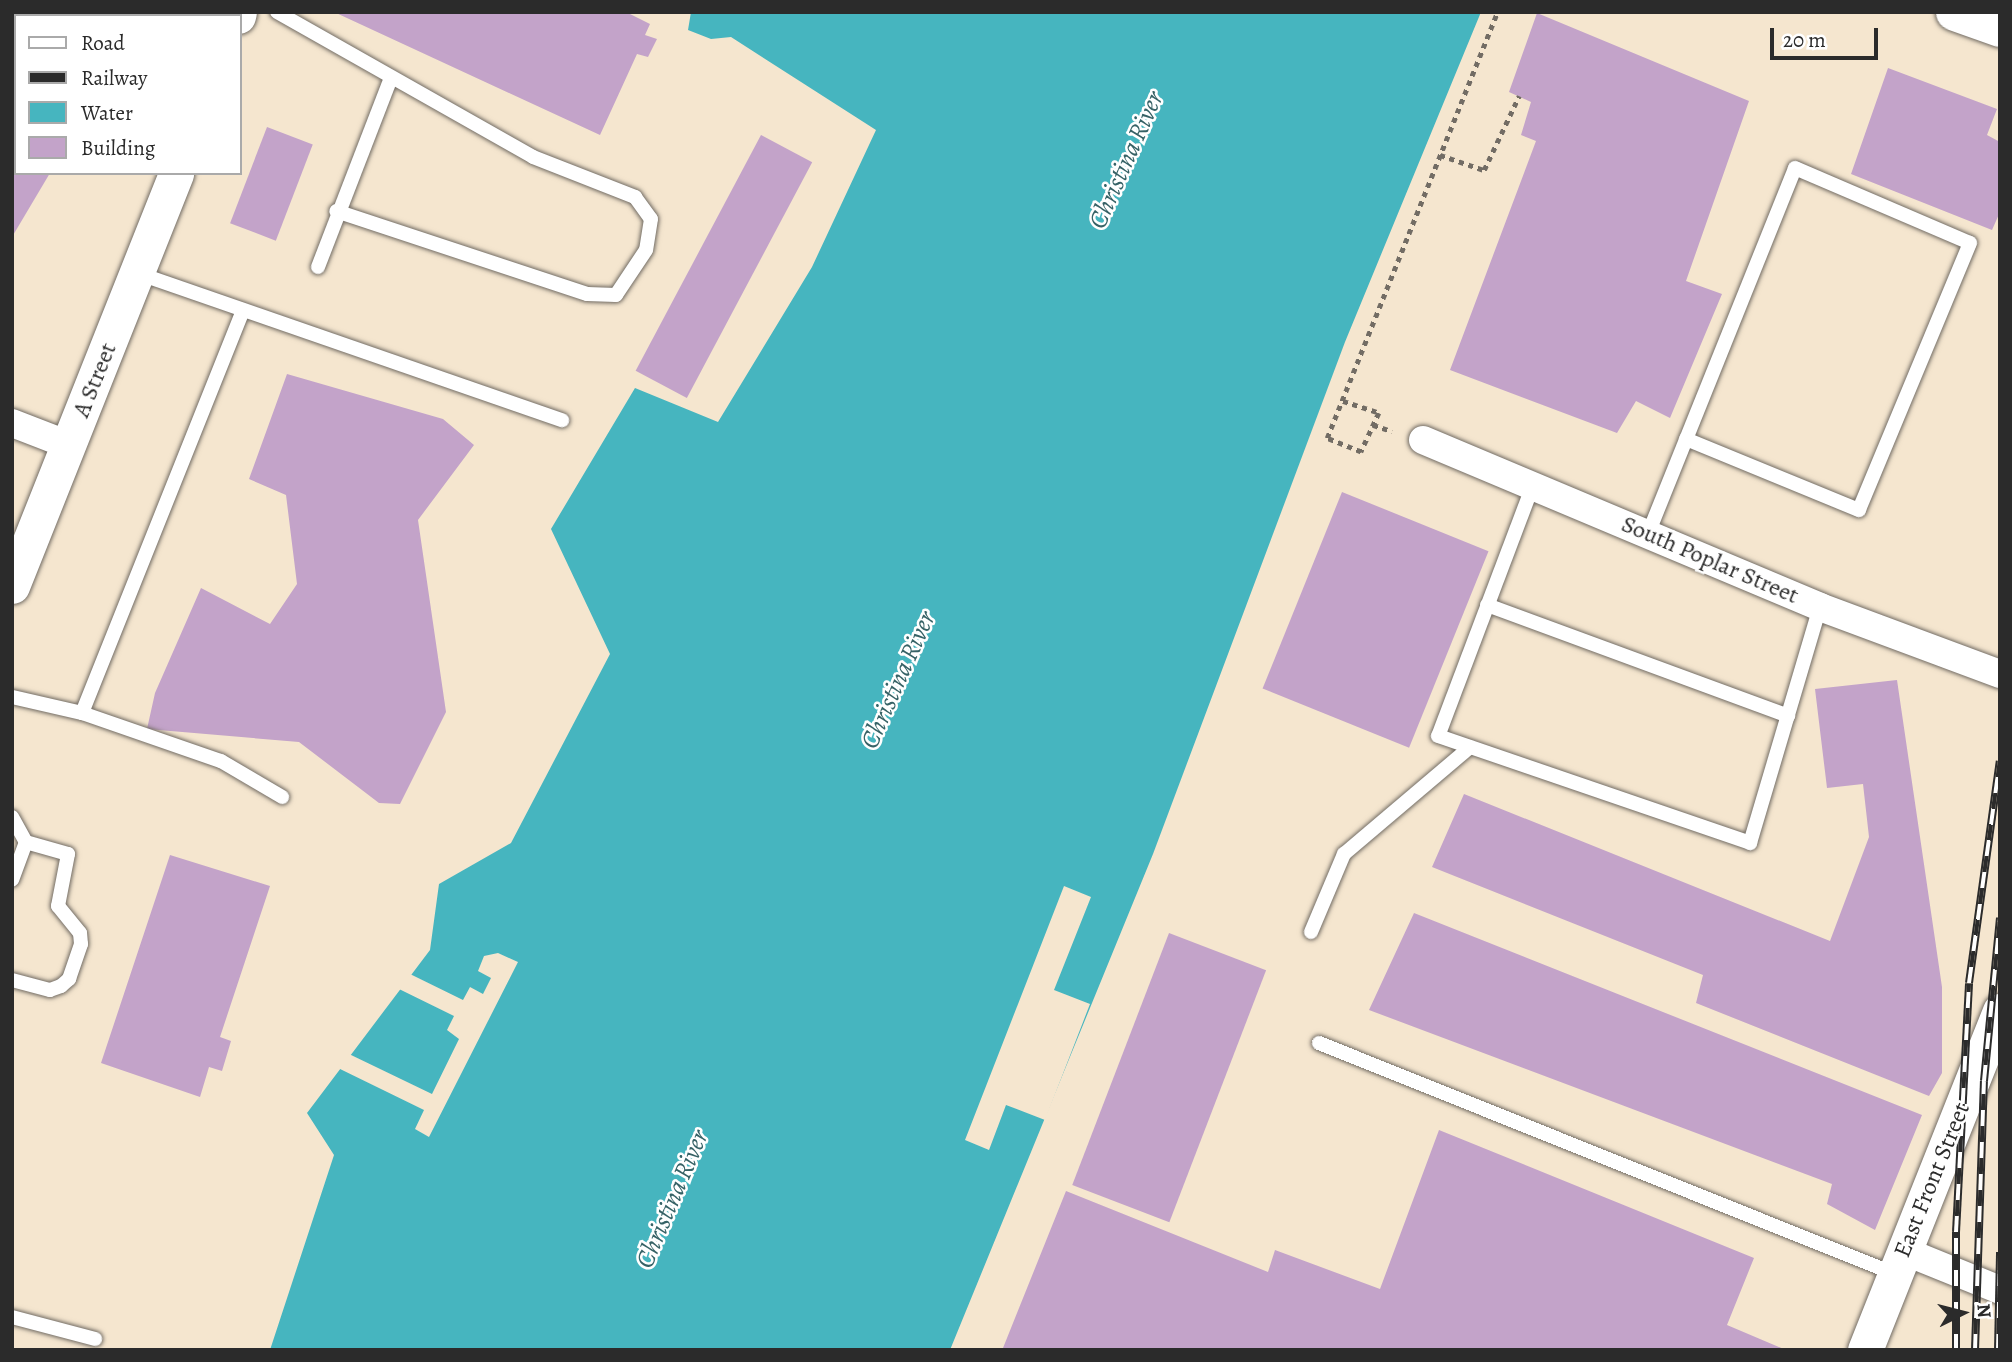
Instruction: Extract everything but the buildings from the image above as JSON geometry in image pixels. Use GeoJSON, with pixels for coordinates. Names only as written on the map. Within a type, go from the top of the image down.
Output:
{"type":"FeatureCollection","features":[{"type":"Feature","properties":{"kind":"main road"},"geometry":{"type":"LineString","coordinates":[[1955,12],[2000,28]]}},
{"type":"Feature","properties":{"kind":"street","name":"A Street"},"geometry":{"type":"LineString","coordinates":[[12,586],[21,537],[69,445],[175,175]]}},
{"type":"Feature","properties":{"kind":"street"},"geometry":{"type":"LineString","coordinates":[[12,423],[69,445]]}},
{"type":"Feature","properties":{"kind":"street","name":"South Poplar Street"},"geometry":{"type":"LineString","coordinates":[[1423,440],[1820,607],[2000,674]]}},
{"type":"Feature","properties":{"kind":"street","name":"East Front Street"},"geometry":{"type":"LineString","coordinates":[[1865,1350],[2000,1012]]}},
{"type":"Feature","properties":{"kind":"street"},"geometry":{"type":"LineString","coordinates":[[1899,1263],[2000,1290]]}},
{"type":"Feature","properties":{"kind":"lane"},"geometry":{"type":"LineString","coordinates":[[278,12],[390,80],[533,157],[635,197],[652,219],[646,250],[616,295],[587,294],[336,211]]}},
{"type":"Feature","properties":{"kind":"lane"},"geometry":{"type":"LineString","coordinates":[[318,267],[336,211],[390,80]]}},
{"type":"Feature","properties":{"kind":"lane"},"geometry":{"type":"LineString","coordinates":[[1648,534],[1686,439],[1796,168],[1970,243],[1859,510],[1686,439]]}},
{"type":"Feature","properties":{"kind":"lane"},"geometry":{"type":"LineString","coordinates":[[137,273],[562,420]]}},
{"type":"Feature","properties":{"kind":"lane"},"geometry":{"type":"LineString","coordinates":[[82,713],[243,311]]}},
{"type":"Feature","properties":{"kind":"lane"},"geometry":{"type":"LineString","coordinates":[[1532,485],[1438,736],[1750,843],[1820,607]]}},
{"type":"Feature","properties":{"kind":"lane"},"geometry":{"type":"LineString","coordinates":[[1487,605],[1788,716]]}},
{"type":"Feature","properties":{"kind":"lane"},"geometry":{"type":"LineString","coordinates":[[12,697],[82,713],[221,761],[282,797]]}},
{"type":"Feature","properties":{"kind":"lane"},"geometry":{"type":"LineString","coordinates":[[1311,932],[1343,854],[1470,747]]}},
{"type":"Feature","properties":{"kind":"lane"},"geometry":{"type":"LineString","coordinates":[[12,817],[26,842],[68,853],[58,906],[80,933],[81,944],[69,979],[61,986],[50,990],[12,980]]}},
{"type":"Feature","properties":{"kind":"lane"},"geometry":{"type":"LineString","coordinates":[[12,880],[26,842]]}},
{"type":"Feature","properties":{"kind":"lane"},"geometry":{"type":"LineString","coordinates":[[1319,1043],[1899,1263]]}},
{"type":"Feature","properties":{"kind":"lane"},"geometry":{"type":"LineString","coordinates":[[12,1317],[95,1339]]}},
{"type":"Feature","properties":{"kind":"path"},"geometry":{"type":"LineString","coordinates":[[1343,401],[1379,413],[1361,452],[1327,438],[1497,12]]}},
{"type":"Feature","properties":{"kind":"path"},"geometry":{"type":"LineString","coordinates":[[1440,155],[1484,170],[1519,96]]}},
{"type":"Feature","properties":{"kind":"water","name":"Christina River"},"geometry":{"type":"Polygon","coordinates":[[[691,12],[1481,12],[1345,342],[1153,854],[950,1350],[270,1350],[334,1155],[307,1113],[430,950],[439,884],[511,843],[610,654],[551,529],[635,388],[718,422],[812,267],[876,130],[731,37],[711,39],[688,30],[691,12]]]}},
{"type":"Feature","properties":{"kind":"pier"},"geometry":{"type":"Polygon","coordinates":[[[1064,886],[1091,897],[1054,990],[1090,1004],[1045,1120],[1006,1105],[989,1150],[965,1140],[1064,886]]]}},
{"type":"Feature","properties":{"kind":"pier"},"geometry":{"type":"Polygon","coordinates":[[[498,953],[518,962],[429,1137],[415,1129],[424,1110],[338,1068],[349,1054],[432,1094],[459,1039],[447,1030],[454,1016],[399,989],[410,974],[463,1000],[470,987],[483,994],[491,978],[478,971],[484,956],[498,953]]]}},
{"type":"Feature","properties":{"kind":"railway"},"geometry":{"type":"LineString","coordinates":[[1956,1350],[1956,1232],[1969,983],[2000,761]]}},
{"type":"Feature","properties":{"kind":"railway"},"geometry":{"type":"LineString","coordinates":[[1975,1350],[1984,1081],[2000,918]]}},
{"type":"Feature","properties":{"kind":"railway"},"geometry":{"type":"LineString","coordinates":[[1998,1350],[2000,1252]]}}]}
